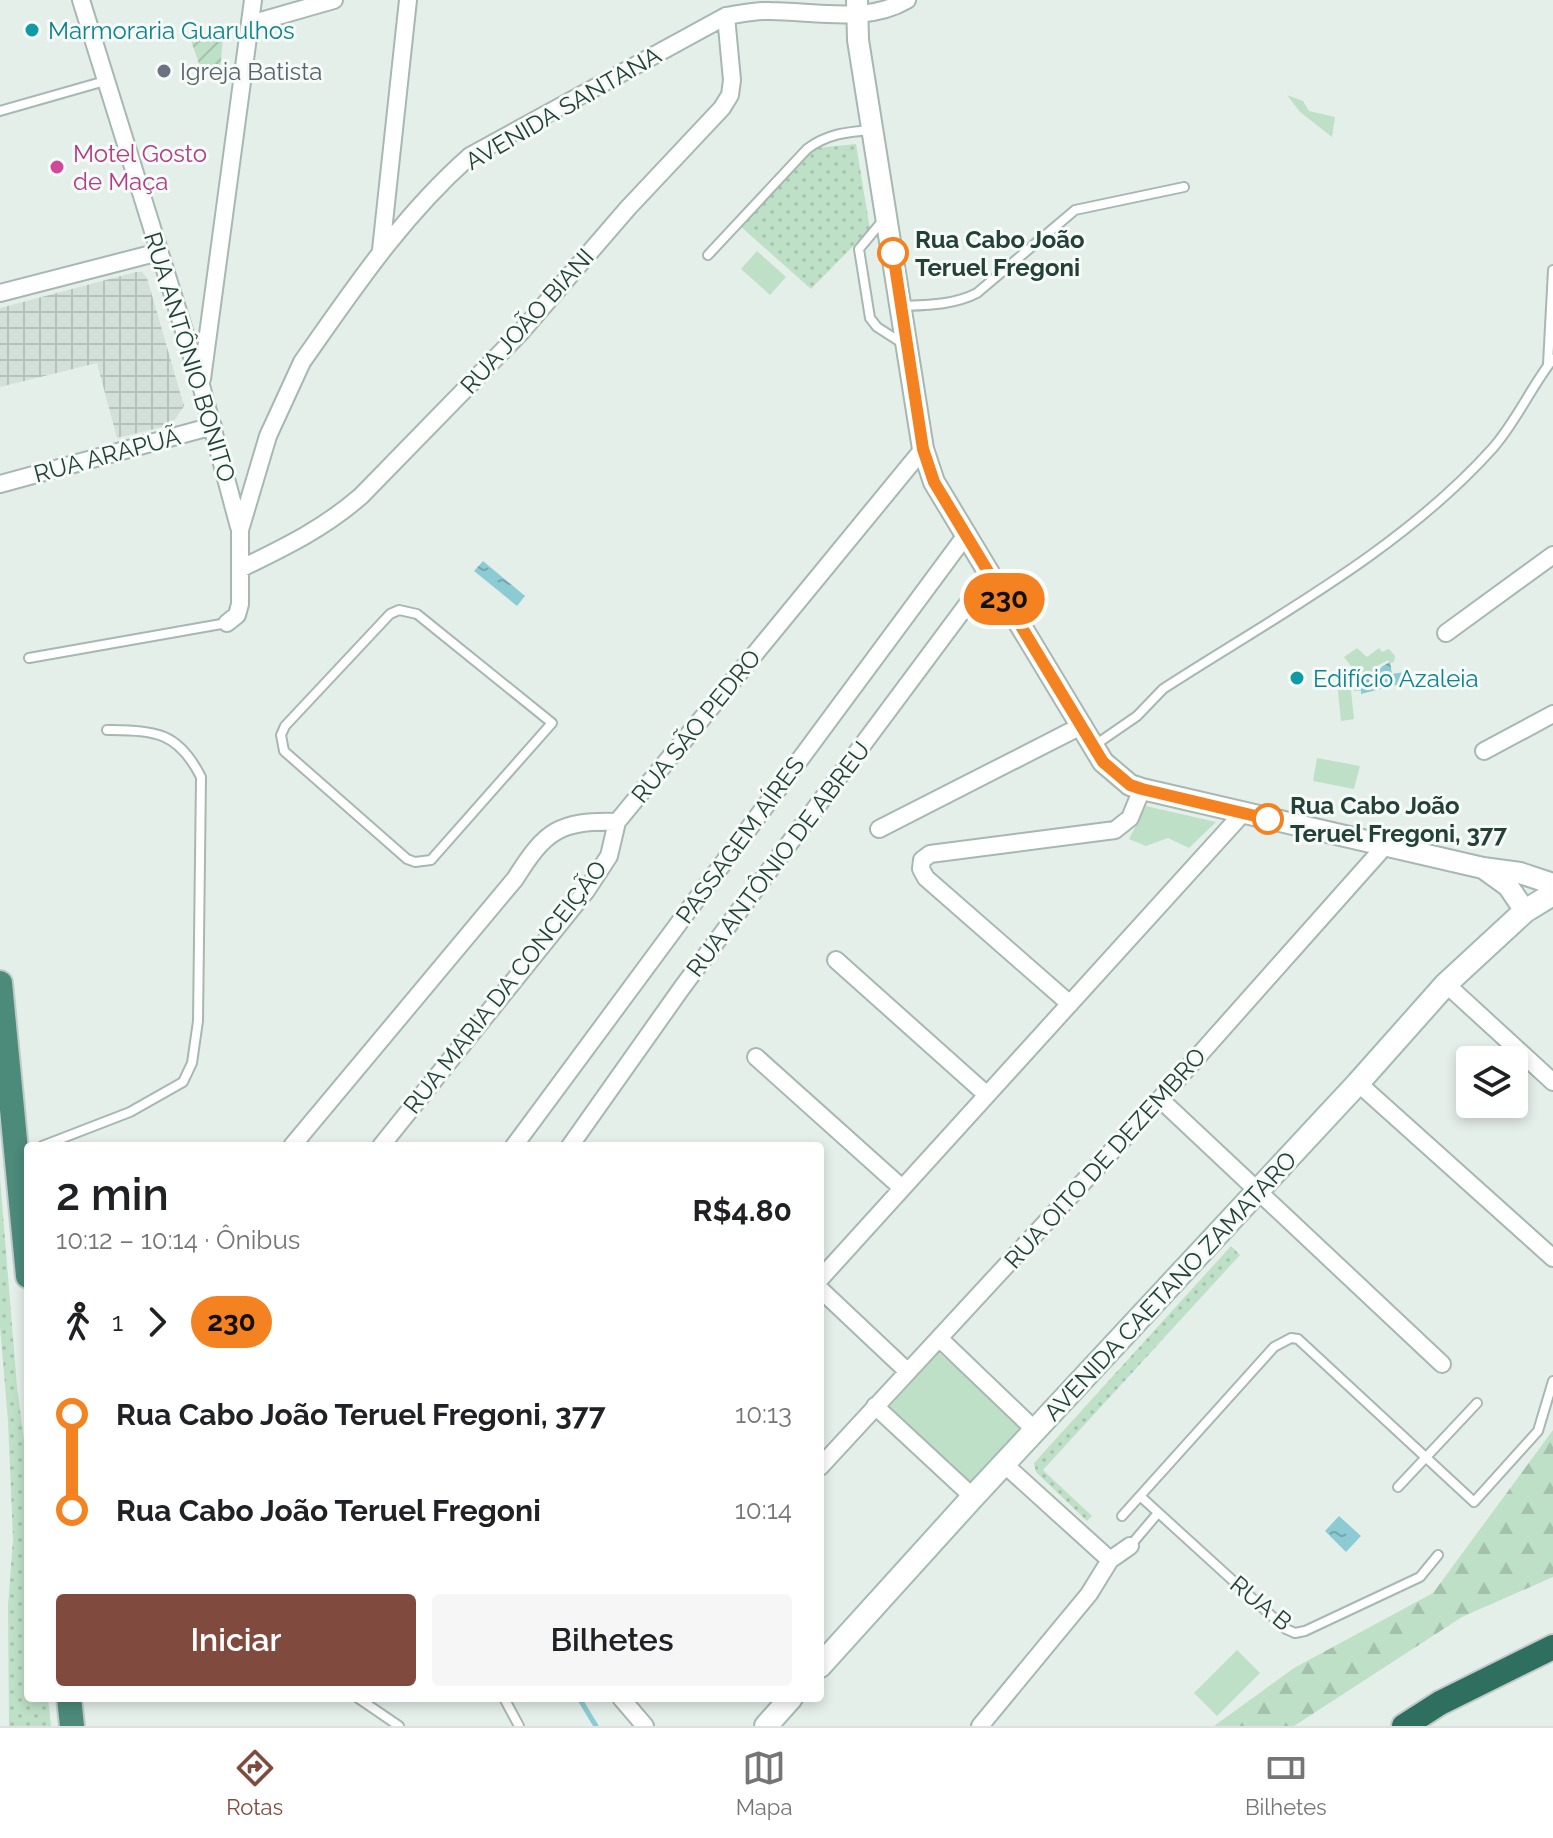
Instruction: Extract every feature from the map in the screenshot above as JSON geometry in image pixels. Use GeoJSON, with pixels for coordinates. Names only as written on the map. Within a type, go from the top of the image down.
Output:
{"type":"FeatureCollection","features":[{"type":"Feature","properties":{"kind":"highway"},"geometry":{"type":"LineString","coordinates":[[0,983],[22,1154],[24,1195]]}},
{"type":"Feature","properties":{"kind":"highway"},"geometry":{"type":"LineString","coordinates":[[1404,1726],[1440,1703],[1553,1647]]}},
{"type":"Feature","properties":{"kind":"highway"},"geometry":{"type":"LineString","coordinates":[[69,1702],[72,1726]]}},
{"type":"Feature","properties":{"kind":"main road"},"geometry":{"type":"LineString","coordinates":[[1525,911],[1553,894]]}},
{"type":"Feature","properties":{"kind":"main road","name":"AVENIDA CAETANO ZAMATARO"},"geometry":{"type":"LineString","coordinates":[[824,1662],[1446,984],[1525,911]]}},
{"type":"Feature","properties":{"kind":"main road"},"geometry":{"type":"LineString","coordinates":[[766,1726],[787,1702]]}},
{"type":"Feature","properties":{"kind":"street","name":"RUA ANTÔNIO BONITO"},"geometry":{"type":"LineString","coordinates":[[81,0],[201,385],[240,530]]}},
{"type":"Feature","properties":{"kind":"street"},"geometry":{"type":"LineString","coordinates":[[201,385],[253,0]]}},
{"type":"Feature","properties":{"kind":"street"},"geometry":{"type":"LineString","coordinates":[[250,24],[334,0]]}},
{"type":"Feature","properties":{"kind":"street"},"geometry":{"type":"LineString","coordinates":[[381,250],[408,0]]}},
{"type":"Feature","properties":{"kind":"street","name":"AVENIDA SANTANA"},"geometry":{"type":"LineString","coordinates":[[227,623],[237,615],[240,530],[268,436],[292,381],[302,362],[381,250],[470,156],[726,16],[766,10],[856,7],[879,12],[907,0]]}},
{"type":"Feature","properties":{"kind":"street"},"geometry":{"type":"LineString","coordinates":[[856,7],[871,129],[923,449],[934,482],[1113,773],[1142,789],[1483,868],[1520,873],[1553,884]]}},
{"type":"Feature","properties":{"kind":"street","name":"RUA JOÃO BIANI"},"geometry":{"type":"LineString","coordinates":[[240,569],[333,520],[361,496],[521,332],[628,208],[707,125],[730,95],[732,80],[726,16]]}},
{"type":"Feature","properties":{"kind":"street"},"geometry":{"type":"LineString","coordinates":[[0,293],[159,252]]}},
{"type":"Feature","properties":{"kind":"street","name":"RUA ARAPUÃ"},"geometry":{"type":"LineString","coordinates":[[0,484],[213,426]]}},
{"type":"Feature","properties":{"kind":"street","name":"RUA SÃO PEDRO"},"geometry":{"type":"LineString","coordinates":[[295,1142],[515,879],[547,834],[570,825],[617,822],[923,449]]}},
{"type":"Feature","properties":{"kind":"street","name":"PASSAGEM AÍRES"},"geometry":{"type":"LineString","coordinates":[[517,1142],[966,535]]}},
{"type":"Feature","properties":{"kind":"street"},"geometry":{"type":"LineString","coordinates":[[1446,633],[1553,555]]}},
{"type":"Feature","properties":{"kind":"street","name":"RUA ANTÔNIO DE ABREU"},"geometry":{"type":"LineString","coordinates":[[573,1142],[681,989],[989,575]]}},
{"type":"Feature","properties":{"kind":"street"},"geometry":{"type":"LineString","coordinates":[[1484,751],[1553,714]]}},
{"type":"Feature","properties":{"kind":"street"},"geometry":{"type":"LineString","coordinates":[[879,829],[1083,725]]}},
{"type":"Feature","properties":{"kind":"street"},"geometry":{"type":"LineString","coordinates":[[1070,1004],[926,878],[921,869],[922,860],[930,854],[1115,830],[1130,818],[1142,789]]}},
{"type":"Feature","properties":{"kind":"street"},"geometry":{"type":"LineString","coordinates":[[824,1275],[1243,813]]}},
{"type":"Feature","properties":{"kind":"street","name":"RUA MARIA DA CONCEIÇÃO"},"geometry":{"type":"LineString","coordinates":[[384,1142],[586,891],[609,856],[617,822]]}},
{"type":"Feature","properties":{"kind":"street","name":"RUA OITO DE DEZEMBRO"},"geometry":{"type":"LineString","coordinates":[[824,1463],[1160,1099],[1385,846]]}},
{"type":"Feature","properties":{"kind":"street"},"geometry":{"type":"LineString","coordinates":[[1483,868],[1502,880],[1525,911]]}},
{"type":"Feature","properties":{"kind":"street"},"geometry":{"type":"LineString","coordinates":[[836,960],[987,1095]]}},
{"type":"Feature","properties":{"kind":"street"},"geometry":{"type":"LineString","coordinates":[[1446,984],[1553,1082]]}},
{"type":"Feature","properties":{"kind":"street"},"geometry":{"type":"LineString","coordinates":[[756,1057],[902,1188]]}},
{"type":"Feature","properties":{"kind":"street"},"geometry":{"type":"LineString","coordinates":[[1358,1083],[1553,1258]]}},
{"type":"Feature","properties":{"kind":"street"},"geometry":{"type":"LineString","coordinates":[[1160,1099],[1442,1364]]}},
{"type":"Feature","properties":{"kind":"street"},"geometry":{"type":"LineString","coordinates":[[824,1293],[907,1371]]}},
{"type":"Feature","properties":{"kind":"street"},"geometry":{"type":"LineString","coordinates":[[940,1339],[1036,1431]]}},
{"type":"Feature","properties":{"kind":"street"},"geometry":{"type":"LineString","coordinates":[[875,1406],[973,1497]]}},
{"type":"Feature","properties":{"kind":"street"},"geometry":{"type":"LineString","coordinates":[[1004,1464],[1110,1560]]}},
{"type":"Feature","properties":{"kind":"street"},"geometry":{"type":"LineString","coordinates":[[980,1726],[1089,1594],[1110,1560],[1130,1546]]}},
{"type":"Feature","properties":{"kind":"street"},"geometry":{"type":"LineString","coordinates":[[624,1702],[645,1726]]}},
{"type":"Feature","properties":{"kind":"lane"},"geometry":{"type":"LineString","coordinates":[[0,111],[105,81]]}},
{"type":"Feature","properties":{"kind":"lane"},"geometry":{"type":"LineString","coordinates":[[708,255],[807,149],[822,138],[838,133],[871,129]]}},
{"type":"Feature","properties":{"kind":"lane"},"geometry":{"type":"LineString","coordinates":[[901,307],[947,302],[977,293],[1075,210],[1184,187]]}},
{"type":"Feature","properties":{"kind":"lane"},"geometry":{"type":"LineString","coordinates":[[887,215],[859,249],[861,264],[870,318],[877,327],[907,346]]}},
{"type":"Feature","properties":{"kind":"lane"},"geometry":{"type":"LineString","coordinates":[[1094,745],[1137,716],[1163,689],[1394,539],[1476,466],[1495,446],[1551,362],[1553,270]]}},
{"type":"Feature","properties":{"kind":"lane"},"geometry":{"type":"LineString","coordinates":[[399,610],[417,614],[552,723],[431,860],[423,863],[407,859],[284,751],[281,744],[285,726],[390,614],[399,610]]}},
{"type":"Feature","properties":{"kind":"lane","name":"AVENIDA SANTANA"},"geometry":{"type":"LineString","coordinates":[[29,658],[227,623]]}},
{"type":"Feature","properties":{"kind":"lane"},"geometry":{"type":"LineString","coordinates":[[55,1142],[130,1112],[183,1082],[192,1063],[198,1021],[201,777],[183,749],[155,731],[107,730]]}},
{"type":"Feature","properties":{"kind":"lane"},"geometry":{"type":"LineString","coordinates":[[1122,1516],[1274,1347],[1291,1338],[1298,1339],[1474,1502],[1538,1431],[1553,1381]]}},
{"type":"Feature","properties":{"kind":"lane"},"geometry":{"type":"LineString","coordinates":[[1398,1487],[1477,1403]]}},
{"type":"Feature","properties":{"kind":"lane","name":"RUA B"},"geometry":{"type":"LineString","coordinates":[[1140,1496],[1286,1629],[1295,1633],[1420,1577],[1438,1555]]}},
{"type":"Feature","properties":{"kind":"lane"},"geometry":{"type":"LineString","coordinates":[[1130,1546],[1158,1513]]}},
{"type":"Feature","properties":{"kind":"lane"},"geometry":{"type":"LineString","coordinates":[[364,1702],[399,1726]]}},
{"type":"Feature","properties":{"kind":"lane"},"geometry":{"type":"LineString","coordinates":[[506,1702],[519,1726]]}},
{"type":"Feature","properties":{"kind":"shaded area"},"geometry":{"type":"Polygon","coordinates":[[[142,272],[147,278],[184,406],[174,421],[166,426],[117,438],[97,363],[0,387],[0,308],[142,272]]]}},
{"type":"Feature","properties":{"kind":"green space"},"geometry":{"type":"Polygon","coordinates":[[[223,37],[220,71],[204,78],[190,38],[223,37]]]}},
{"type":"Feature","properties":{"kind":"green space"},"geometry":{"type":"Polygon","coordinates":[[[1287,95],[1303,101],[1309,111],[1335,117],[1332,137],[1300,112],[1287,95]]]}},
{"type":"Feature","properties":{"kind":"green space"},"geometry":{"type":"Polygon","coordinates":[[[856,144],[870,229],[811,289],[739,225],[816,148],[856,144]]]}},
{"type":"Feature","properties":{"kind":"green space"},"geometry":{"type":"Polygon","coordinates":[[[757,251],[786,277],[770,295],[741,269],[757,251]]]}},
{"type":"Feature","properties":{"kind":"green space"},"geometry":{"type":"Polygon","coordinates":[[[1357,648],[1367,657],[1379,648],[1382,652],[1389,649],[1395,656],[1394,662],[1388,660],[1377,666],[1362,691],[1354,691],[1354,670],[1344,657],[1357,648]]]}},
{"type":"Feature","properties":{"kind":"green space"},"geometry":{"type":"Polygon","coordinates":[[[1350,681],[1354,719],[1341,721],[1337,682],[1350,681]]]}},
{"type":"Feature","properties":{"kind":"green space"},"geometry":{"type":"Polygon","coordinates":[[[1317,758],[1360,766],[1354,789],[1313,781],[1317,758]]]}},
{"type":"Feature","properties":{"kind":"green space"},"geometry":{"type":"Polygon","coordinates":[[[1146,806],[1216,822],[1189,848],[1168,838],[1146,846],[1129,839],[1146,806]]]}},
{"type":"Feature","properties":{"kind":"green space"},"geometry":{"type":"Polygon","coordinates":[[[0,1178],[24,1440],[24,1702],[48,1702],[51,1726],[9,1726],[8,1606],[13,1539],[0,1326],[0,1178]]]}},
{"type":"Feature","properties":{"kind":"green space"},"geometry":{"type":"Polygon","coordinates":[[[1231,1246],[1240,1255],[1043,1470],[1092,1516],[1087,1521],[1036,1472],[1034,1463],[1231,1246]]]}},
{"type":"Feature","properties":{"kind":"green space"},"geometry":{"type":"Polygon","coordinates":[[[938,1352],[1022,1425],[970,1484],[886,1411],[938,1352]]]}},
{"type":"Feature","properties":{"kind":"green space"},"geometry":{"type":"Polygon","coordinates":[[[1553,1430],[1553,1577],[1462,1617],[1294,1726],[1214,1726],[1294,1668],[1433,1593],[1553,1430]]]}},
{"type":"Feature","properties":{"kind":"green space"},"geometry":{"type":"Polygon","coordinates":[[[1237,1650],[1260,1673],[1217,1716],[1194,1693],[1237,1650]]]}},
{"type":"Feature","properties":{"kind":"water"},"geometry":{"type":"Polygon","coordinates":[[[483,561],[525,596],[517,606],[474,571],[483,561]]]}},
{"type":"Feature","properties":{"kind":"water"},"geometry":{"type":"Polygon","coordinates":[[[1390,662],[1392,674],[1405,672],[1408,682],[1361,694],[1361,683],[1390,662]]]}},
{"type":"Feature","properties":{"kind":"water"},"geometry":{"type":"Polygon","coordinates":[[[1339,1516],[1361,1536],[1346,1552],[1325,1531],[1339,1516]]]}},
{"type":"Feature","properties":{"kind":"waterway"},"geometry":{"type":"LineString","coordinates":[[581,1702],[596,1726]]}},
{"type":"Feature","properties":{"kind":"bus line","name":"230"},"geometry":{"type":"LineString","coordinates":[[893,253],[923,449],[934,482],[1103,762],[1130,785],[1268,819]]}},
{"type":"Feature","properties":{"kind":"place","name":"Marmoraria Guarulhos"},"geometry":{"type":"Point","coordinates":[32,30]}},
{"type":"Feature","properties":{"kind":"place","name":"Igreja Batista"},"geometry":{"type":"Point","coordinates":[164,71]}},
{"type":"Feature","properties":{"kind":"place","name":"Motel Gosto de Maça"},"geometry":{"type":"Point","coordinates":[57,167]}},
{"type":"Feature","properties":{"kind":"place","name":"Rua Cabo João Teruel Fregoni"},"geometry":{"type":"Point","coordinates":[893,253]}},
{"type":"Feature","properties":{"kind":"place","name":"Edifício Azaleia"},"geometry":{"type":"Point","coordinates":[1297,678]}},
{"type":"Feature","properties":{"kind":"place","name":"Rua Cabo João Teruel Fregoni, 377"},"geometry":{"type":"Point","coordinates":[1268,819]}}]}
